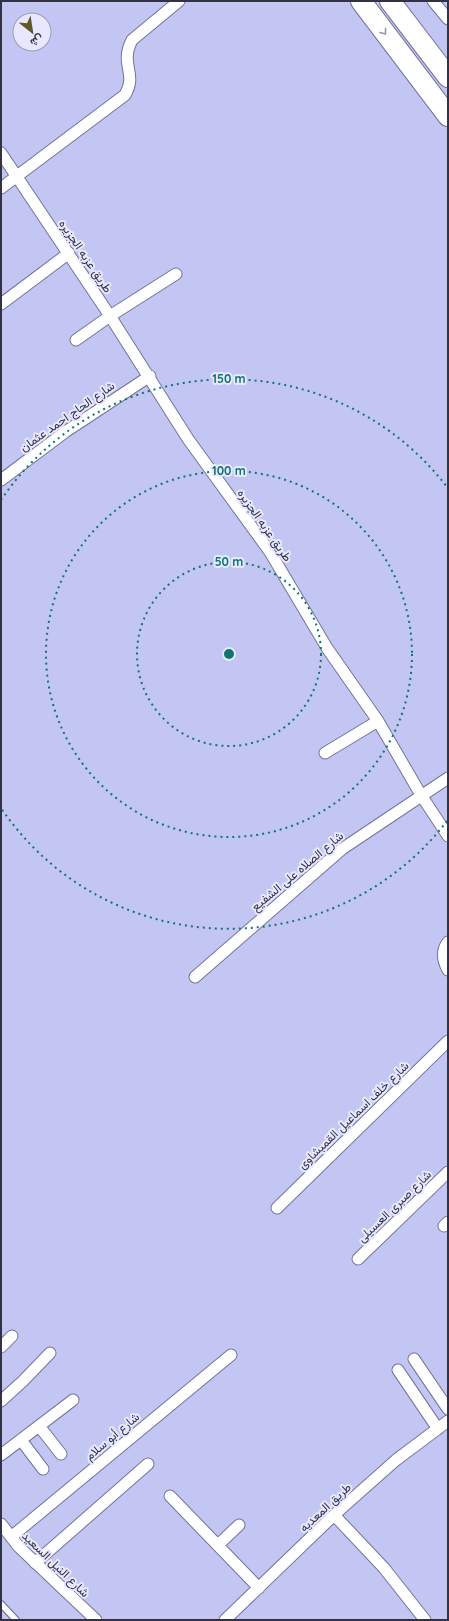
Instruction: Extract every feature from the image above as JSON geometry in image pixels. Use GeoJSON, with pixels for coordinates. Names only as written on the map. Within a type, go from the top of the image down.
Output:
{"type":"FeatureCollection","features":[{"type":"Feature","properties":{"kind":"highway"},"geometry":{"type":"LineString","coordinates":[[361,1],[441,90],[448,116]]}},
{"type":"Feature","properties":{"kind":"highway"},"geometry":{"type":"LineString","coordinates":[[390,1],[448,77]]}},
{"type":"Feature","properties":{"kind":"street"},"geometry":{"type":"LineString","coordinates":[[1,188],[125,95],[130,87],[131,77],[126,58],[127,48],[132,40],[179,1]]}},
{"type":"Feature","properties":{"kind":"street"},"geometry":{"type":"LineString","coordinates":[[434,1],[448,19]]}},
{"type":"Feature","properties":{"kind":"street","name":"طريق عزبه الجزيره"},"geometry":{"type":"LineString","coordinates":[[1,153],[150,376],[188,439],[270,552],[344,674],[378,721],[421,795],[448,836]]}},
{"type":"Feature","properties":{"kind":"street"},"geometry":{"type":"LineString","coordinates":[[1,304],[69,253]]}},
{"type":"Feature","properties":{"kind":"street"},"geometry":{"type":"LineString","coordinates":[[76,340],[110,316],[176,274]]}},
{"type":"Feature","properties":{"kind":"street","name":"شارع الحاج احمد عثمان"},"geometry":{"type":"LineString","coordinates":[[1,480],[65,432],[150,376]]}},
{"type":"Feature","properties":{"kind":"street"},"geometry":{"type":"LineString","coordinates":[[325,753],[378,721]]}},
{"type":"Feature","properties":{"kind":"street","name":"شارع الصلاه على الشفيع"},"geometry":{"type":"LineString","coordinates":[[195,977],[342,849],[448,778]]}},
{"type":"Feature","properties":{"kind":"street"},"geometry":{"type":"LineString","coordinates":[[448,942],[443,954],[444,963],[448,970]]}},
{"type":"Feature","properties":{"kind":"street","name":"شارع خلف اسماعيل القمبشاوى"},"geometry":{"type":"LineString","coordinates":[[277,1208],[448,1041]]}},
{"type":"Feature","properties":{"kind":"street","name":"شارع صبرى العسيلى"},"geometry":{"type":"LineString","coordinates":[[358,1259],[448,1172]]}},
{"type":"Feature","properties":{"kind":"street"},"geometry":{"type":"LineString","coordinates":[[1,1347],[12,1336]]}},
{"type":"Feature","properties":{"kind":"street"},"geometry":{"type":"LineString","coordinates":[[1,1401],[50,1353]]}},
{"type":"Feature","properties":{"kind":"street","name":"شارع أبو سلام"},"geometry":{"type":"LineString","coordinates":[[11,1537],[231,1355]]}},
{"type":"Feature","properties":{"kind":"street"},"geometry":{"type":"LineString","coordinates":[[414,1359],[448,1409]]}},
{"type":"Feature","properties":{"kind":"street"},"geometry":{"type":"LineString","coordinates":[[398,1370],[438,1429]]}},
{"type":"Feature","properties":{"kind":"street"},"geometry":{"type":"LineString","coordinates":[[1,1455],[73,1400]]}},
{"type":"Feature","properties":{"kind":"street","name":"طريق المعديه"},"geometry":{"type":"LineString","coordinates":[[225,1620],[334,1515],[410,1448],[448,1421]]}},
{"type":"Feature","properties":{"kind":"street"},"geometry":{"type":"LineString","coordinates":[[39,1426],[60,1454]]}},
{"type":"Feature","properties":{"kind":"street"},"geometry":{"type":"LineString","coordinates":[[21,1440],[43,1468]]}},
{"type":"Feature","properties":{"kind":"street"},"geometry":{"type":"LineString","coordinates":[[35,1562],[148,1464]]}},
{"type":"Feature","properties":{"kind":"street"},"geometry":{"type":"LineString","coordinates":[[170,1496],[259,1588]]}},
{"type":"Feature","properties":{"kind":"street"},"geometry":{"type":"LineString","coordinates":[[334,1515],[384,1568],[425,1620]]}},
{"type":"Feature","properties":{"kind":"street","name":"شارع النيل السعيد"},"geometry":{"type":"LineString","coordinates":[[1,1524],[11,1537],[35,1562],[96,1620]]}},
{"type":"Feature","properties":{"kind":"street"},"geometry":{"type":"LineString","coordinates":[[218,1545],[239,1525]]}},
{"type":"Feature","properties":{"kind":"lane"},"geometry":{"type":"LineString","coordinates":[[1,1604],[16,1620]]}}]}
